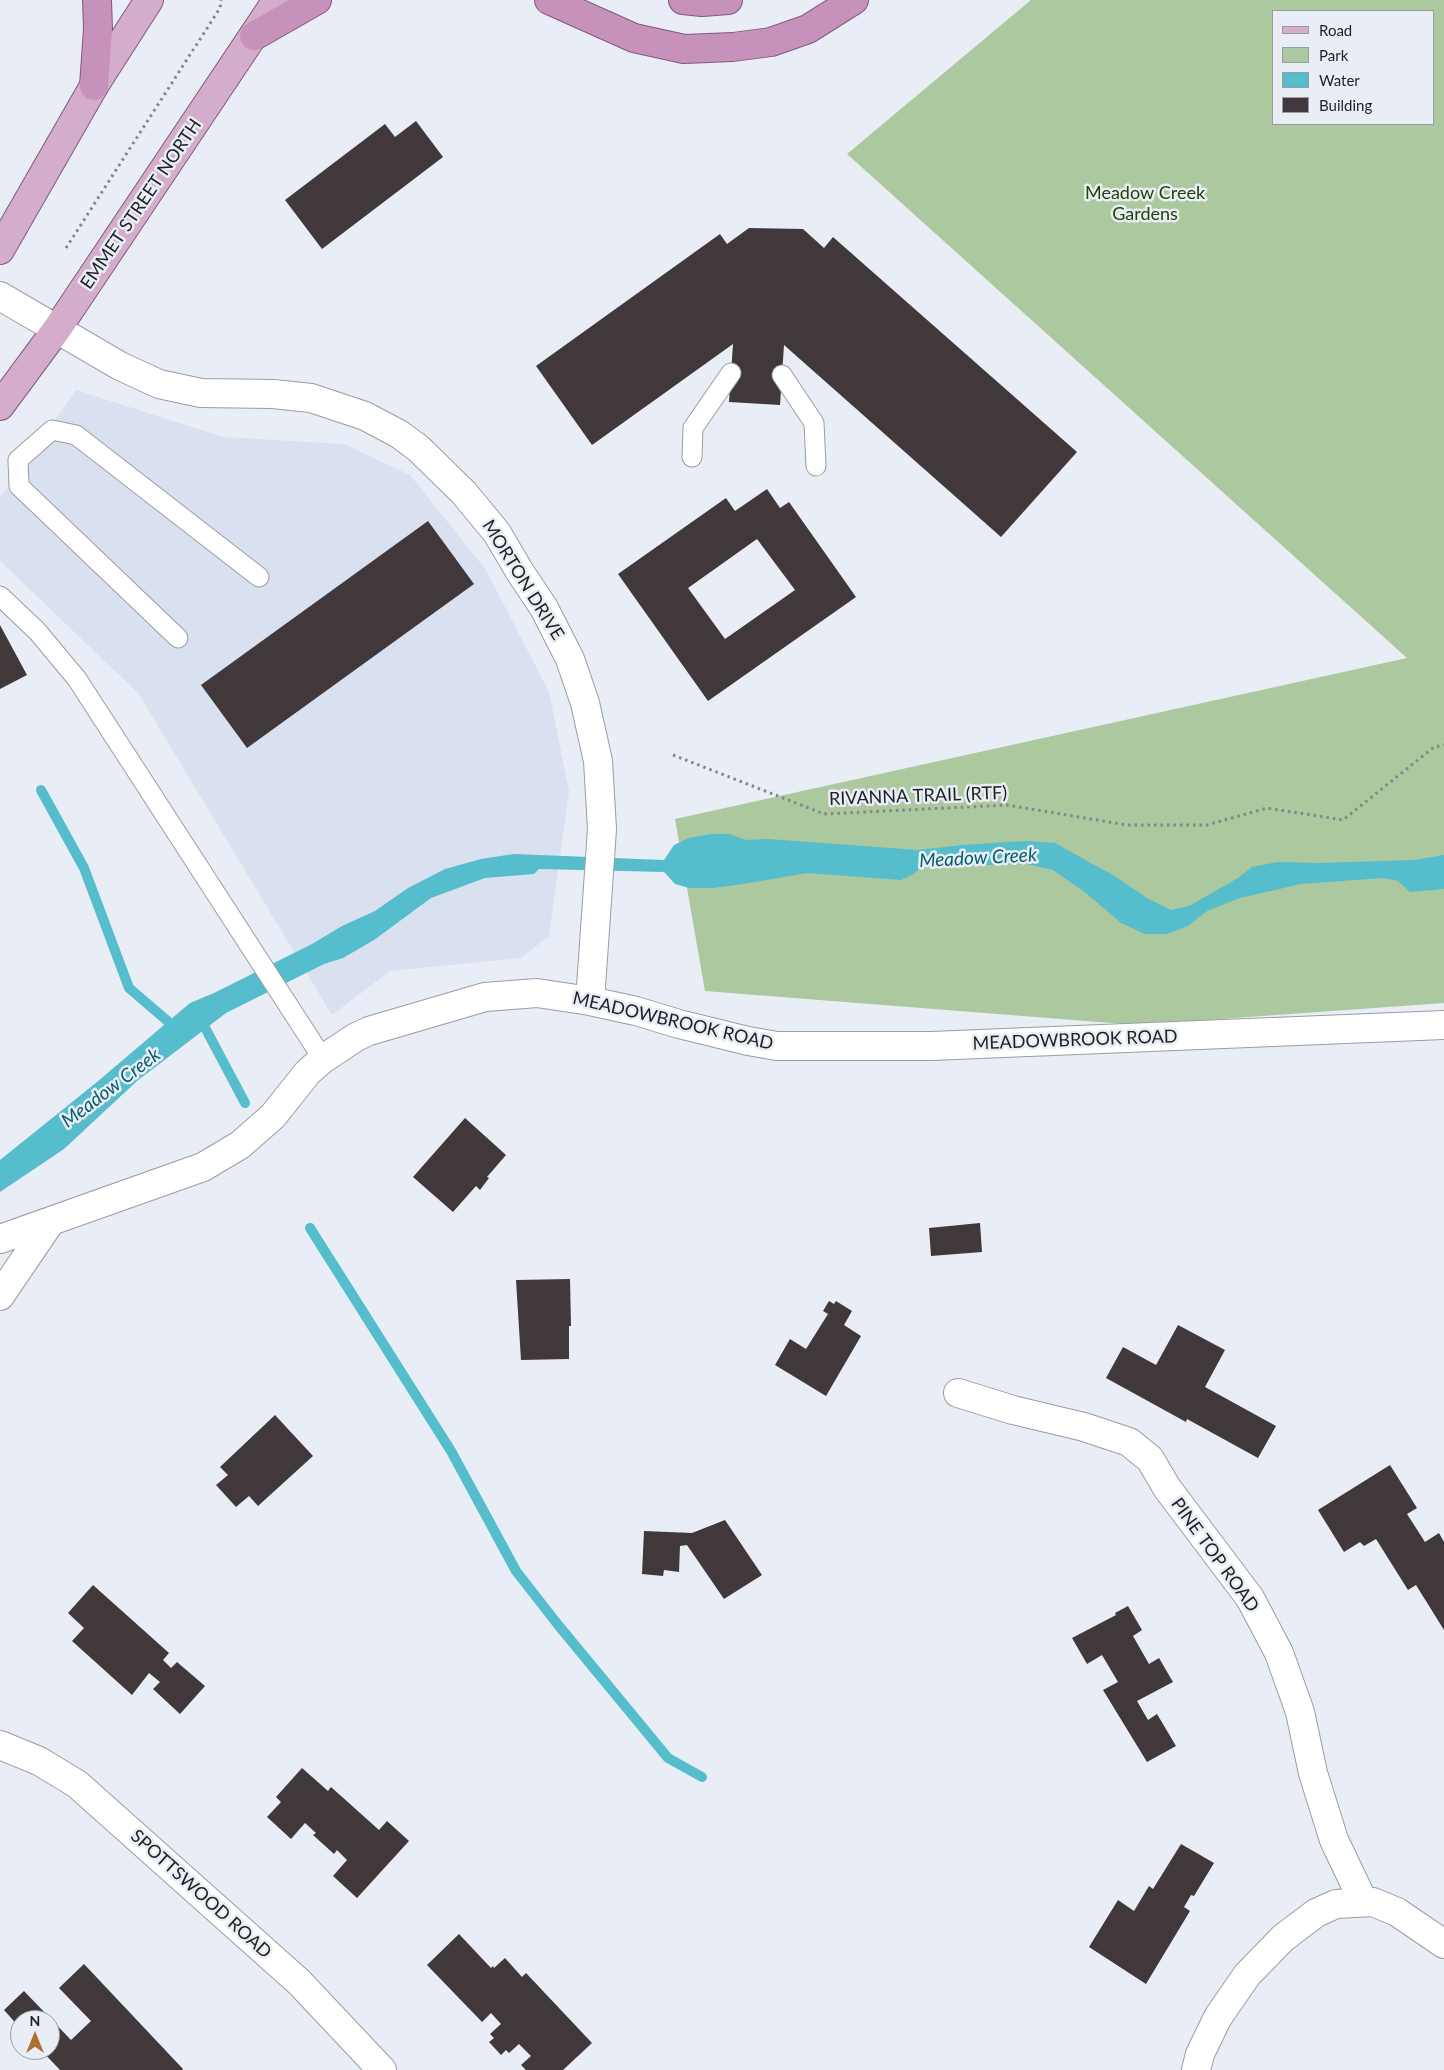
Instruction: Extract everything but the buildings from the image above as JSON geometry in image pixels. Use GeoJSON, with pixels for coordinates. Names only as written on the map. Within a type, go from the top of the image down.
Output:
{"type":"FeatureCollection","features":[{"type":"Feature","properties":{"kind":"highway"},"geometry":{"type":"LineString","coordinates":[[94,86],[98,29],[97,0]]}},
{"type":"Feature","properties":{"kind":"highway"},"geometry":{"type":"LineString","coordinates":[[254,36],[317,0]]}},
{"type":"Feature","properties":{"kind":"highway"},"geometry":{"type":"LineString","coordinates":[[549,0],[634,38],[684,49],[733,47],[771,42],[808,29],[854,0]]}},
{"type":"Feature","properties":{"kind":"highway"},"geometry":{"type":"LineString","coordinates":[[684,0],[702,2],[728,0]]}},
{"type":"Feature","properties":{"kind":"main road"},"geometry":{"type":"LineString","coordinates":[[0,250],[94,86],[149,0]]}},
{"type":"Feature","properties":{"kind":"main road","name":"EMMET STREET NORTH"},"geometry":{"type":"LineString","coordinates":[[0,406],[57,329],[277,0]]}},
{"type":"Feature","properties":{"kind":"street","name":"MORTON DRIVE"},"geometry":{"type":"LineString","coordinates":[[0,296],[120,366],[159,384],[201,393],[273,394],[311,398],[365,416],[399,434],[418,448],[464,493],[497,533],[544,608],[570,659],[585,702],[598,761],[602,829],[590,1001]]}},
{"type":"Feature","properties":{"kind":"street","name":"MEADOWBROOK ROAD"},"geometry":{"type":"LineString","coordinates":[[0,1239],[203,1167],[233,1149],[273,1116],[308,1072],[323,1059],[369,1031],[485,997],[537,993],[590,1001],[636,1011],[748,1041],[777,1046],[931,1046],[1444,1025]]}},
{"type":"Feature","properties":{"kind":"street"},"geometry":{"type":"LineString","coordinates":[[0,1296],[51,1221]]}},
{"type":"Feature","properties":{"kind":"street","name":"PINE TOP ROAD"},"geometry":{"type":"LineString","coordinates":[[958,1393],[1130,1442],[1150,1459],[1167,1488],[1250,1598],[1279,1654],[1300,1712],[1313,1773],[1334,1840],[1363,1902]]}},
{"type":"Feature","properties":{"kind":"street","name":"SPOTTSWOOD ROAD"},"geometry":{"type":"LineString","coordinates":[[0,1745],[40,1761],[77,1784],[299,1982],[382,2070]]}},
{"type":"Feature","properties":{"kind":"street"},"geometry":{"type":"LineString","coordinates":[[1196,2070],[1200,2054],[1218,2017],[1247,1975],[1283,1938],[1316,1913],[1336,1904],[1373,1902],[1397,1912],[1444,1944]]}},
{"type":"Feature","properties":{"kind":"lane"},"geometry":{"type":"LineString","coordinates":[[692,457],[693,428],[731,373]]}},
{"type":"Feature","properties":{"kind":"lane"},"geometry":{"type":"LineString","coordinates":[[782,375],[814,423],[816,466]]}},
{"type":"Feature","properties":{"kind":"lane"},"geometry":{"type":"LineString","coordinates":[[178,638],[19,486],[18,460],[52,430],[76,435],[259,577]]}},
{"type":"Feature","properties":{"kind":"lane"},"geometry":{"type":"LineString","coordinates":[[0,596],[37,631],[78,679],[323,1059]]}},
{"type":"Feature","properties":{"kind":"path"},"geometry":{"type":"LineString","coordinates":[[66,248],[220,8],[221,0]]}},
{"type":"Feature","properties":{"kind":"path","name":"RIVANNA TRAIL (RTF)"},"geometry":{"type":"LineString","coordinates":[[673,755],[824,814],[1007,805],[1127,825],[1207,825],[1267,808],[1342,820],[1434,747],[1444,745]]}},
{"type":"Feature","properties":{"kind":"shaded area"},"geometry":{"type":"Polygon","coordinates":[[[76,390],[223,437],[344,444],[410,475],[486,570],[549,692],[569,791],[549,936],[521,958],[390,971],[332,1015],[138,693],[0,561],[0,498],[76,390]]]}},
{"type":"Feature","properties":{"kind":"green space","name":"Meadow Creek Gardens"},"geometry":{"type":"Polygon","coordinates":[[[1031,0],[1444,0],[1444,1003],[1137,1025],[705,991],[675,819],[1407,658],[847,154],[1031,0]]]}},
{"type":"Feature","properties":{"kind":"water","name":"Meadow Creek"},"geometry":{"type":"Polygon","coordinates":[[[711,834],[730,834],[746,840],[768,839],[918,850],[1025,841],[1055,843],[1116,877],[1147,898],[1171,910],[1189,906],[1238,878],[1252,867],[1278,862],[1319,863],[1414,860],[1444,855],[1444,889],[1410,892],[1398,881],[1383,878],[1301,884],[1240,898],[1207,911],[1188,926],[1167,934],[1145,934],[1121,923],[1086,893],[1053,870],[1027,864],[921,867],[914,874],[901,880],[807,873],[713,888],[689,888],[675,884],[664,872],[539,869],[534,874],[485,878],[431,898],[374,940],[343,958],[324,964],[226,1013],[137,1081],[64,1149],[0,1192],[0,1160],[97,1082],[190,1003],[214,993],[312,944],[342,926],[375,911],[408,888],[445,869],[481,859],[514,854],[664,860],[674,845],[689,838],[711,834]]]}},
{"type":"Feature","properties":{"kind":"waterway"},"geometry":{"type":"LineString","coordinates":[[41,790],[84,868],[129,988],[178,1030]]}},
{"type":"Feature","properties":{"kind":"waterway"},"geometry":{"type":"LineString","coordinates":[[201,1020],[245,1103]]}},
{"type":"Feature","properties":{"kind":"waterway"},"geometry":{"type":"LineString","coordinates":[[310,1228],[451,1451],[516,1571],[668,1758],[702,1777]]}}]}
